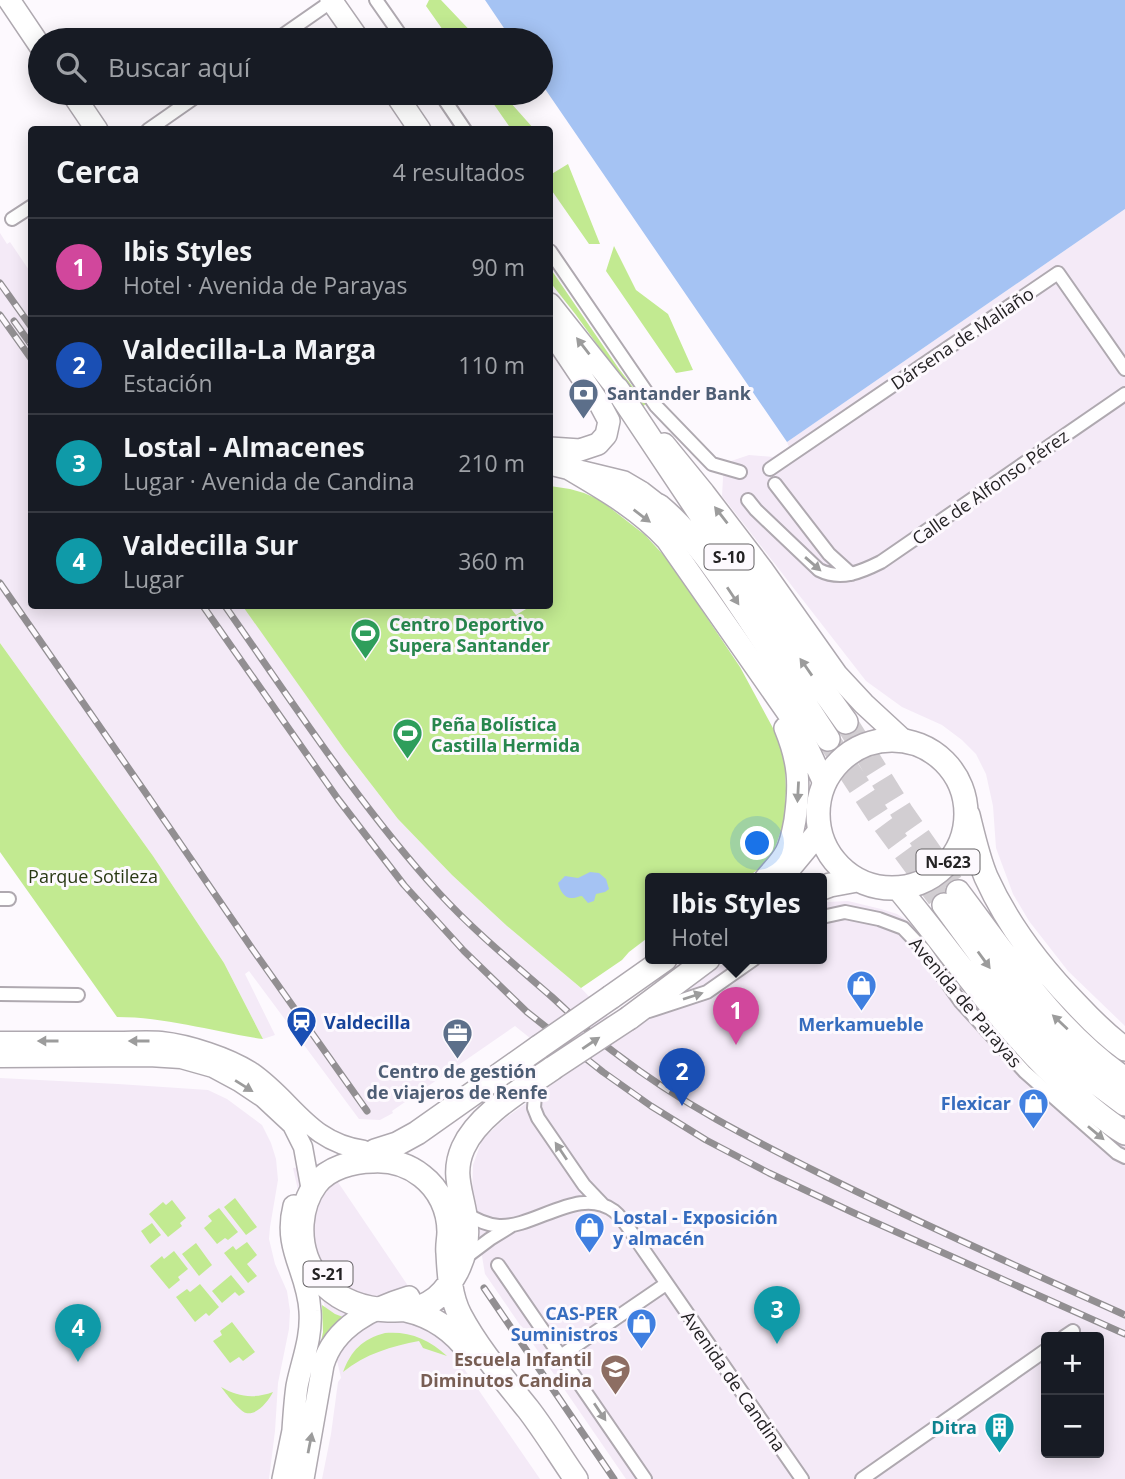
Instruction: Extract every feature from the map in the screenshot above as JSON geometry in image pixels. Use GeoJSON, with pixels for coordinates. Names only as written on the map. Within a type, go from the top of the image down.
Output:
{"type":"FeatureCollection","features":[{"type":"Feature","properties":{"kind":"highway","name":"S-10"},"geometry":{"type":"LineString","coordinates":[[617,389],[743,578],[846,722]]}},
{"type":"Feature","properties":{"kind":"highway","name":"S-10"},"geometry":{"type":"LineString","coordinates":[[659,506],[675,519],[730,590],[828,738]]}},
{"type":"Feature","properties":{"kind":"highway","name":"N-623"},"geometry":{"type":"LineString","coordinates":[[903,740],[919,744],[937,755],[951,769],[961,788],[966,808],[964,831],[956,853],[941,871],[921,883],[899,889],[877,888],[857,880],[833,860],[820,832],[818,807],[824,783],[836,764],[854,750],[875,741],[903,740]]}},
{"type":"Feature","properties":{"kind":"highway"},"geometry":{"type":"LineString","coordinates":[[966,808],[985,875],[1007,918],[1028,950],[1107,1036],[1125,1049]]}},
{"type":"Feature","properties":{"kind":"highway"},"geometry":{"type":"LineString","coordinates":[[785,873],[820,832]]}},
{"type":"Feature","properties":{"kind":"highway"},"geometry":{"type":"LineString","coordinates":[[827,886],[857,880]]}},
{"type":"Feature","properties":{"kind":"highway"},"geometry":{"type":"LineString","coordinates":[[899,889],[997,1013],[1049,1072],[1099,1115],[1125,1133]]}},
{"type":"Feature","properties":{"kind":"highway"},"geometry":{"type":"LineString","coordinates":[[1125,1079],[1110,1069],[1047,1010],[951,899],[1015,1002],[1078,1069],[1125,1104]]}},
{"type":"Feature","properties":{"kind":"highway","name":"S-21"},"geometry":{"type":"LineString","coordinates":[[307,1186],[336,1169],[404,1140],[658,964]]}},
{"type":"Feature","properties":{"kind":"highway"},"geometry":{"type":"LineString","coordinates":[[576,1479],[465,1309],[455,1270],[457,1202],[446,1181],[445,1171],[450,1153],[460,1134],[473,1119],[508,1092],[537,1079],[629,1018],[701,964]]}},
{"type":"Feature","properties":{"kind":"highway"},"geometry":{"type":"LineString","coordinates":[[1049,1072],[1068,1110]]}},
{"type":"Feature","properties":{"kind":"highway"},"geometry":{"type":"LineString","coordinates":[[375,1151],[411,1156],[424,1164],[457,1202]]}},
{"type":"Feature","properties":{"kind":"highway","name":"S-21"},"geometry":{"type":"LineString","coordinates":[[307,1186],[302,1238],[304,1266],[335,1295],[356,1305],[402,1308],[430,1302],[442,1293],[455,1270],[446,1211],[432,1185],[416,1171],[375,1151]]}},
{"type":"Feature","properties":{"kind":"highway","name":"S-21"},"geometry":{"type":"LineString","coordinates":[[307,1186],[313,1206],[314,1248],[321,1265],[332,1279],[346,1289],[402,1308]]}},
{"type":"Feature","properties":{"kind":"highway"},"geometry":{"type":"LineString","coordinates":[[402,1308],[450,1330],[465,1345],[558,1479]]}},
{"type":"Feature","properties":{"kind":"main road"},"geometry":{"type":"LineString","coordinates":[[9,0],[28,28]]}},
{"type":"Feature","properties":{"kind":"main road"},"geometry":{"type":"LineString","coordinates":[[331,1],[350,28]]}},
{"type":"Feature","properties":{"kind":"main road"},"geometry":{"type":"LineString","coordinates":[[80,105],[94,126]]}},
{"type":"Feature","properties":{"kind":"main road"},"geometry":{"type":"LineString","coordinates":[[403,105],[417,126]]}},
{"type":"Feature","properties":{"kind":"main road"},"geometry":{"type":"LineString","coordinates":[[553,308],[721,515],[836,675],[903,740]]}},
{"type":"Feature","properties":{"kind":"main road"},"geometry":{"type":"LineString","coordinates":[[553,334],[609,421],[606,435],[598,444],[580,450],[553,448]]}},
{"type":"Feature","properties":{"kind":"main road"},"geometry":{"type":"LineString","coordinates":[[557,465],[624,482],[659,506]]}},
{"type":"Feature","properties":{"kind":"main road"},"geometry":{"type":"LineString","coordinates":[[557,465],[609,493],[651,523],[680,559],[799,729],[824,783]]}},
{"type":"Feature","properties":{"kind":"main road"},"geometry":{"type":"LineString","coordinates":[[764,681],[795,750],[798,777],[793,831],[787,851],[770,873]]}},
{"type":"Feature","properties":{"kind":"main road"},"geometry":{"type":"LineString","coordinates":[[0,1041],[162,1041],[180,1045],[228,1060],[251,1072],[315,1130],[343,1145],[375,1151]]}},
{"type":"Feature","properties":{"kind":"main road"},"geometry":{"type":"LineString","coordinates":[[0,1058],[149,1057],[181,1059],[213,1068],[263,1098],[286,1118],[297,1133],[304,1154],[307,1186]]}},
{"type":"Feature","properties":{"kind":"main road","name":"S-21"},"geometry":{"type":"LineString","coordinates":[[283,1479],[318,1327],[317,1296],[304,1266],[295,1256],[291,1235],[293,1208],[307,1186]]}},
{"type":"Feature","properties":{"kind":"main road","name":"S-21"},"geometry":{"type":"LineString","coordinates":[[303,1479],[323,1365],[328,1352],[348,1326],[402,1308]]}},
{"type":"Feature","properties":{"kind":"street"},"geometry":{"type":"LineString","coordinates":[[376,0],[396,28]]}},
{"type":"Feature","properties":{"kind":"street"},"geometry":{"type":"LineString","coordinates":[[293,28],[331,1]]}},
{"type":"Feature","properties":{"kind":"street"},"geometry":{"type":"LineString","coordinates":[[154,126],[184,105]]}},
{"type":"Feature","properties":{"kind":"street"},"geometry":{"type":"LineString","coordinates":[[448,105],[462,126]]}},
{"type":"Feature","properties":{"kind":"street"},"geometry":{"type":"LineString","coordinates":[[12,219],[28,209]]}},
{"type":"Feature","properties":{"kind":"street"},"geometry":{"type":"LineString","coordinates":[[553,255],[656,406],[712,464],[740,472]]}},
{"type":"Feature","properties":{"kind":"street","name":"Dársena de Maliaño"},"geometry":{"type":"LineString","coordinates":[[770,469],[1058,273],[1125,369]]}},
{"type":"Feature","properties":{"kind":"street","name":"Calle de Alfonso Pérez"},"geometry":{"type":"LineString","coordinates":[[852,574],[881,562],[1125,394]]}},
{"type":"Feature","properties":{"kind":"street"},"geometry":{"type":"LineString","coordinates":[[775,484],[830,554],[852,574]]}},
{"type":"Feature","properties":{"kind":"street"},"geometry":{"type":"LineString","coordinates":[[748,500],[819,570],[829,575],[852,574]]}},
{"type":"Feature","properties":{"kind":"street","name":"Avenida de Parayas"},"geometry":{"type":"LineString","coordinates":[[827,916],[845,912],[879,919],[903,928],[923,950],[960,1001],[1025,1072],[1124,1158]]}},
{"type":"Feature","properties":{"kind":"street"},"geometry":{"type":"LineString","coordinates":[[629,1018],[707,992],[747,964]]}},
{"type":"Feature","properties":{"kind":"street"},"geometry":{"type":"LineString","coordinates":[[0,994],[78,995]]}},
{"type":"Feature","properties":{"kind":"street"},"geometry":{"type":"LineString","coordinates":[[507,1226],[475,1210],[466,1191],[465,1169],[470,1151],[479,1135],[513,1106],[537,1079]]}},
{"type":"Feature","properties":{"kind":"street","name":"Avenida de Candina"},"geometry":{"type":"LineString","coordinates":[[537,1079],[534,1108],[538,1118],[584,1185],[604,1206],[623,1220],[802,1479]]}},
{"type":"Feature","properties":{"kind":"street"},"geometry":{"type":"LineString","coordinates":[[457,1202],[472,1218],[490,1225],[507,1226]]}},
{"type":"Feature","properties":{"kind":"street"},"geometry":{"type":"LineString","coordinates":[[455,1270],[472,1251],[507,1226],[578,1204],[594,1203],[604,1206]]}},
{"type":"Feature","properties":{"kind":"street"},"geometry":{"type":"LineString","coordinates":[[498,1265],[645,1479]]}},
{"type":"Feature","properties":{"kind":"street"},"geometry":{"type":"LineString","coordinates":[[562,1355],[666,1284]]}},
{"type":"Feature","properties":{"kind":"street"},"geometry":{"type":"LineString","coordinates":[[862,1479],[1041,1354]]}},
{"type":"Feature","properties":{"kind":"shaded area"},"geometry":{"type":"Polygon","coordinates":[[[1125,209],[1125,1026],[1068,971],[1029,921],[1013,894],[996,848],[993,806],[986,774],[976,754],[942,725],[902,707],[866,681],[722,496],[724,461],[749,455],[773,457],[789,447],[787,442],[1125,209]]]}},
{"type":"Feature","properties":{"kind":"shaded area"},"geometry":{"type":"Polygon","coordinates":[[[0,233],[7,244],[10,242],[28,269],[28,609],[246,609],[344,749],[398,819],[452,875],[507,926],[581,988],[624,1034],[723,964],[827,964],[827,902],[848,901],[897,914],[908,921],[925,938],[971,1004],[1018,1057],[1059,1096],[1125,1141],[1125,1479],[626,1479],[485,1274],[472,1196],[473,1165],[482,1140],[504,1119],[571,1071],[515,1026],[392,1111],[393,1113],[380,1120],[359,1119],[249,971],[245,974],[275,1035],[263,1039],[224,963],[153,856],[0,643],[0,233]]]}},
{"type":"Feature","properties":{"kind":"shaded area"},"geometry":{"type":"Polygon","coordinates":[[[0,1078],[208,1090],[227,1099],[262,1125],[276,1159],[278,1180],[269,1239],[275,1264],[287,1291],[290,1311],[278,1383],[269,1479],[0,1479],[0,1078]]]}},
{"type":"Feature","properties":{"kind":"shaded area"},"geometry":{"type":"Polygon","coordinates":[[[325,1163],[540,1479],[322,1479],[338,1382],[341,1378],[293,1168],[325,1163]]]}},
{"type":"Feature","properties":{"kind":"green space"},"geometry":{"type":"Polygon","coordinates":[[[429,0],[441,0],[468,28],[442,28],[426,6],[429,0]]]}},
{"type":"Feature","properties":{"kind":"green space"},"geometry":{"type":"Polygon","coordinates":[[[494,105],[513,105],[531,126],[509,126],[494,105]]]}},
{"type":"Feature","properties":{"kind":"green space"},"geometry":{"type":"Polygon","coordinates":[[[568,164],[600,244],[589,244],[553,192],[553,173],[568,164]]]}},
{"type":"Feature","properties":{"kind":"green space"},"geometry":{"type":"Polygon","coordinates":[[[614,246],[636,290],[668,314],[693,370],[676,373],[606,271],[614,246]]]}},
{"type":"Feature","properties":{"kind":"green space"},"geometry":{"type":"Polygon","coordinates":[[[553,272],[646,404],[642,407],[553,286],[553,272]]]}},
{"type":"Feature","properties":{"kind":"green space"},"geometry":{"type":"Polygon","coordinates":[[[553,486],[584,493],[600,500],[645,535],[669,561],[740,667],[781,743],[785,762],[784,822],[775,848],[762,867],[753,873],[645,873],[645,940],[622,960],[581,988],[507,926],[452,875],[398,819],[344,749],[245,609],[511,609],[516,615],[526,609],[553,609],[553,486]]]}},
{"type":"Feature","properties":{"kind":"green space","name":"Parque Sotileza"},"geometry":{"type":"Polygon","coordinates":[[[0,643],[153,856],[224,963],[263,1039],[172,1022],[117,1017],[0,852],[0,643]]]}},
{"type":"Feature","properties":{"kind":"green space"},"geometry":{"type":"Polygon","coordinates":[[[235,1198],[257,1227],[246,1235],[224,1207],[235,1198]]]}},
{"type":"Feature","properties":{"kind":"green space"},"geometry":{"type":"Polygon","coordinates":[[[172,1200],[186,1218],[180,1223],[182,1226],[168,1237],[149,1214],[163,1202],[166,1205],[172,1200]]]}},
{"type":"Feature","properties":{"kind":"green space"},"geometry":{"type":"Polygon","coordinates":[[[219,1208],[238,1232],[217,1244],[204,1228],[212,1221],[208,1216],[219,1208]]]}},
{"type":"Feature","properties":{"kind":"green space"},"geometry":{"type":"Polygon","coordinates":[[[152,1223],[161,1235],[150,1244],[141,1231],[152,1223]]]}},
{"type":"Feature","properties":{"kind":"green space"},"geometry":{"type":"Polygon","coordinates":[[[247,1242],[257,1255],[247,1264],[257,1276],[248,1283],[224,1253],[233,1246],[236,1250],[247,1242]]]}},
{"type":"Feature","properties":{"kind":"green space"},"geometry":{"type":"Polygon","coordinates":[[[196,1243],[212,1265],[199,1276],[182,1254],[196,1243]]]}},
{"type":"Feature","properties":{"kind":"green space"},"geometry":{"type":"Polygon","coordinates":[[[174,1251],[188,1269],[169,1289],[150,1266],[162,1256],[164,1259],[174,1251]]]}},
{"type":"Feature","properties":{"kind":"green space"},"geometry":{"type":"Polygon","coordinates":[[[231,1275],[245,1292],[239,1296],[235,1292],[222,1303],[212,1291],[231,1275]]]}},
{"type":"Feature","properties":{"kind":"green space"},"geometry":{"type":"Polygon","coordinates":[[[200,1284],[219,1307],[209,1316],[206,1313],[195,1322],[176,1297],[187,1289],[190,1292],[200,1284]]]}},
{"type":"Feature","properties":{"kind":"green space"},"geometry":{"type":"Polygon","coordinates":[[[322,1305],[351,1320],[319,1351],[323,1332],[322,1305]]]}},
{"type":"Feature","properties":{"kind":"green space"},"geometry":{"type":"Polygon","coordinates":[[[232,1322],[255,1352],[243,1361],[239,1357],[230,1363],[213,1341],[222,1335],[220,1331],[232,1322]]]}},
{"type":"Feature","properties":{"kind":"green space"},"geometry":{"type":"Polygon","coordinates":[[[385,1333],[418,1337],[447,1356],[423,1348],[419,1341],[379,1352],[360,1360],[343,1372],[358,1347],[385,1333]]]}},
{"type":"Feature","properties":{"kind":"green space"},"geometry":{"type":"Polygon","coordinates":[[[221,1387],[246,1396],[273,1392],[258,1410],[246,1413],[221,1387]]]}},
{"type":"Feature","properties":{"kind":"water"},"geometry":{"type":"Polygon","coordinates":[[[485,0],[1125,0],[1125,209],[787,442],[553,101],[553,28],[504,28],[485,0]]]}},
{"type":"Feature","properties":{"kind":"water"},"geometry":{"type":"Polygon","coordinates":[[[590,872],[599,873],[606,879],[609,889],[596,894],[594,901],[588,903],[582,896],[570,898],[563,893],[558,883],[565,876],[578,878],[590,872]]]}},
{"type":"Feature","properties":{"kind":"tunnel"},"geometry":{"type":"LineString","coordinates":[[846,722],[902,812],[958,892]]}},
{"type":"Feature","properties":{"kind":"tunnel"},"geometry":{"type":"LineString","coordinates":[[828,739],[884,824],[944,905]]}},
{"type":"Feature","properties":{"kind":"railway"},"geometry":{"type":"LineString","coordinates":[[0,283],[28,322]]}},
{"type":"Feature","properties":{"kind":"railway"},"geometry":{"type":"LineString","coordinates":[[0,315],[28,354]]}},
{"type":"Feature","properties":{"kind":"railway"},"geometry":{"type":"LineString","coordinates":[[14,321],[28,340]]}},
{"type":"Feature","properties":{"kind":"railway"},"geometry":{"type":"LineString","coordinates":[[0,583],[367,1111]]}},
{"type":"Feature","properties":{"kind":"railway"},"geometry":{"type":"LineString","coordinates":[[205,609],[338,799],[404,885],[464,951],[527,1012],[603,1072],[706,1140],[769,1173],[1125,1334]]}},
{"type":"Feature","properties":{"kind":"railway"},"geometry":{"type":"LineString","coordinates":[[227,609],[381,825],[439,893],[494,946],[609,1048],[691,1105],[768,1147],[896,1211],[1125,1315]]}},
{"type":"Feature","properties":{"kind":"railway"},"geometry":{"type":"LineString","coordinates":[[484,1288],[614,1479]]}},
{"type":"Feature","properties":{"kind":"place","name":"Santander Bank"},"geometry":{"type":"Point","coordinates":[584,420]}},
{"type":"Feature","properties":{"kind":"place","name":"Centro Deportivo Supera Santander"},"geometry":{"type":"Point","coordinates":[366,661]}},
{"type":"Feature","properties":{"kind":"place","name":"Peña Bolística Castilla Hermida"},"geometry":{"type":"Point","coordinates":[408,761]}},
{"type":"Feature","properties":{"kind":"place","name":"Merkamueble"},"geometry":{"type":"Point","coordinates":[861,1013]}},
{"type":"Feature","properties":{"kind":"place","name":"Ibis Styles"},"geometry":{"type":"Point","coordinates":[736,1045]}},
{"type":"Feature","properties":{"kind":"place","name":"Valdecilla"},"geometry":{"type":"Point","coordinates":[301,1049]}},
{"type":"Feature","properties":{"kind":"place","name":"Centro de gestión de viajeros de Renfe"},"geometry":{"type":"Point","coordinates":[457,1060]}},
{"type":"Feature","properties":{"kind":"place","name":"Valdecilla-La Marga"},"geometry":{"type":"Point","coordinates":[682,1106]}},
{"type":"Feature","properties":{"kind":"place","name":"Flexicar"},"geometry":{"type":"Point","coordinates":[1034,1130]}},
{"type":"Feature","properties":{"kind":"place","name":"Lostal - Exposición y almacén"},"geometry":{"type":"Point","coordinates":[590,1254]}},
{"type":"Feature","properties":{"kind":"place","name":"Lostal - Almacenes"},"geometry":{"type":"Point","coordinates":[777,1344]}},
{"type":"Feature","properties":{"kind":"place","name":"CAS-PER Suministros"},"geometry":{"type":"Point","coordinates":[641,1350]}},
{"type":"Feature","properties":{"kind":"place","name":"Valdecilla Sur"},"geometry":{"type":"Point","coordinates":[78,1362]}},
{"type":"Feature","properties":{"kind":"place","name":"Escuela Infantil Diminutos Candina"},"geometry":{"type":"Point","coordinates":[615,1396]}},
{"type":"Feature","properties":{"kind":"place","name":"Ditra"},"geometry":{"type":"Point","coordinates":[1000,1454]}}]}
